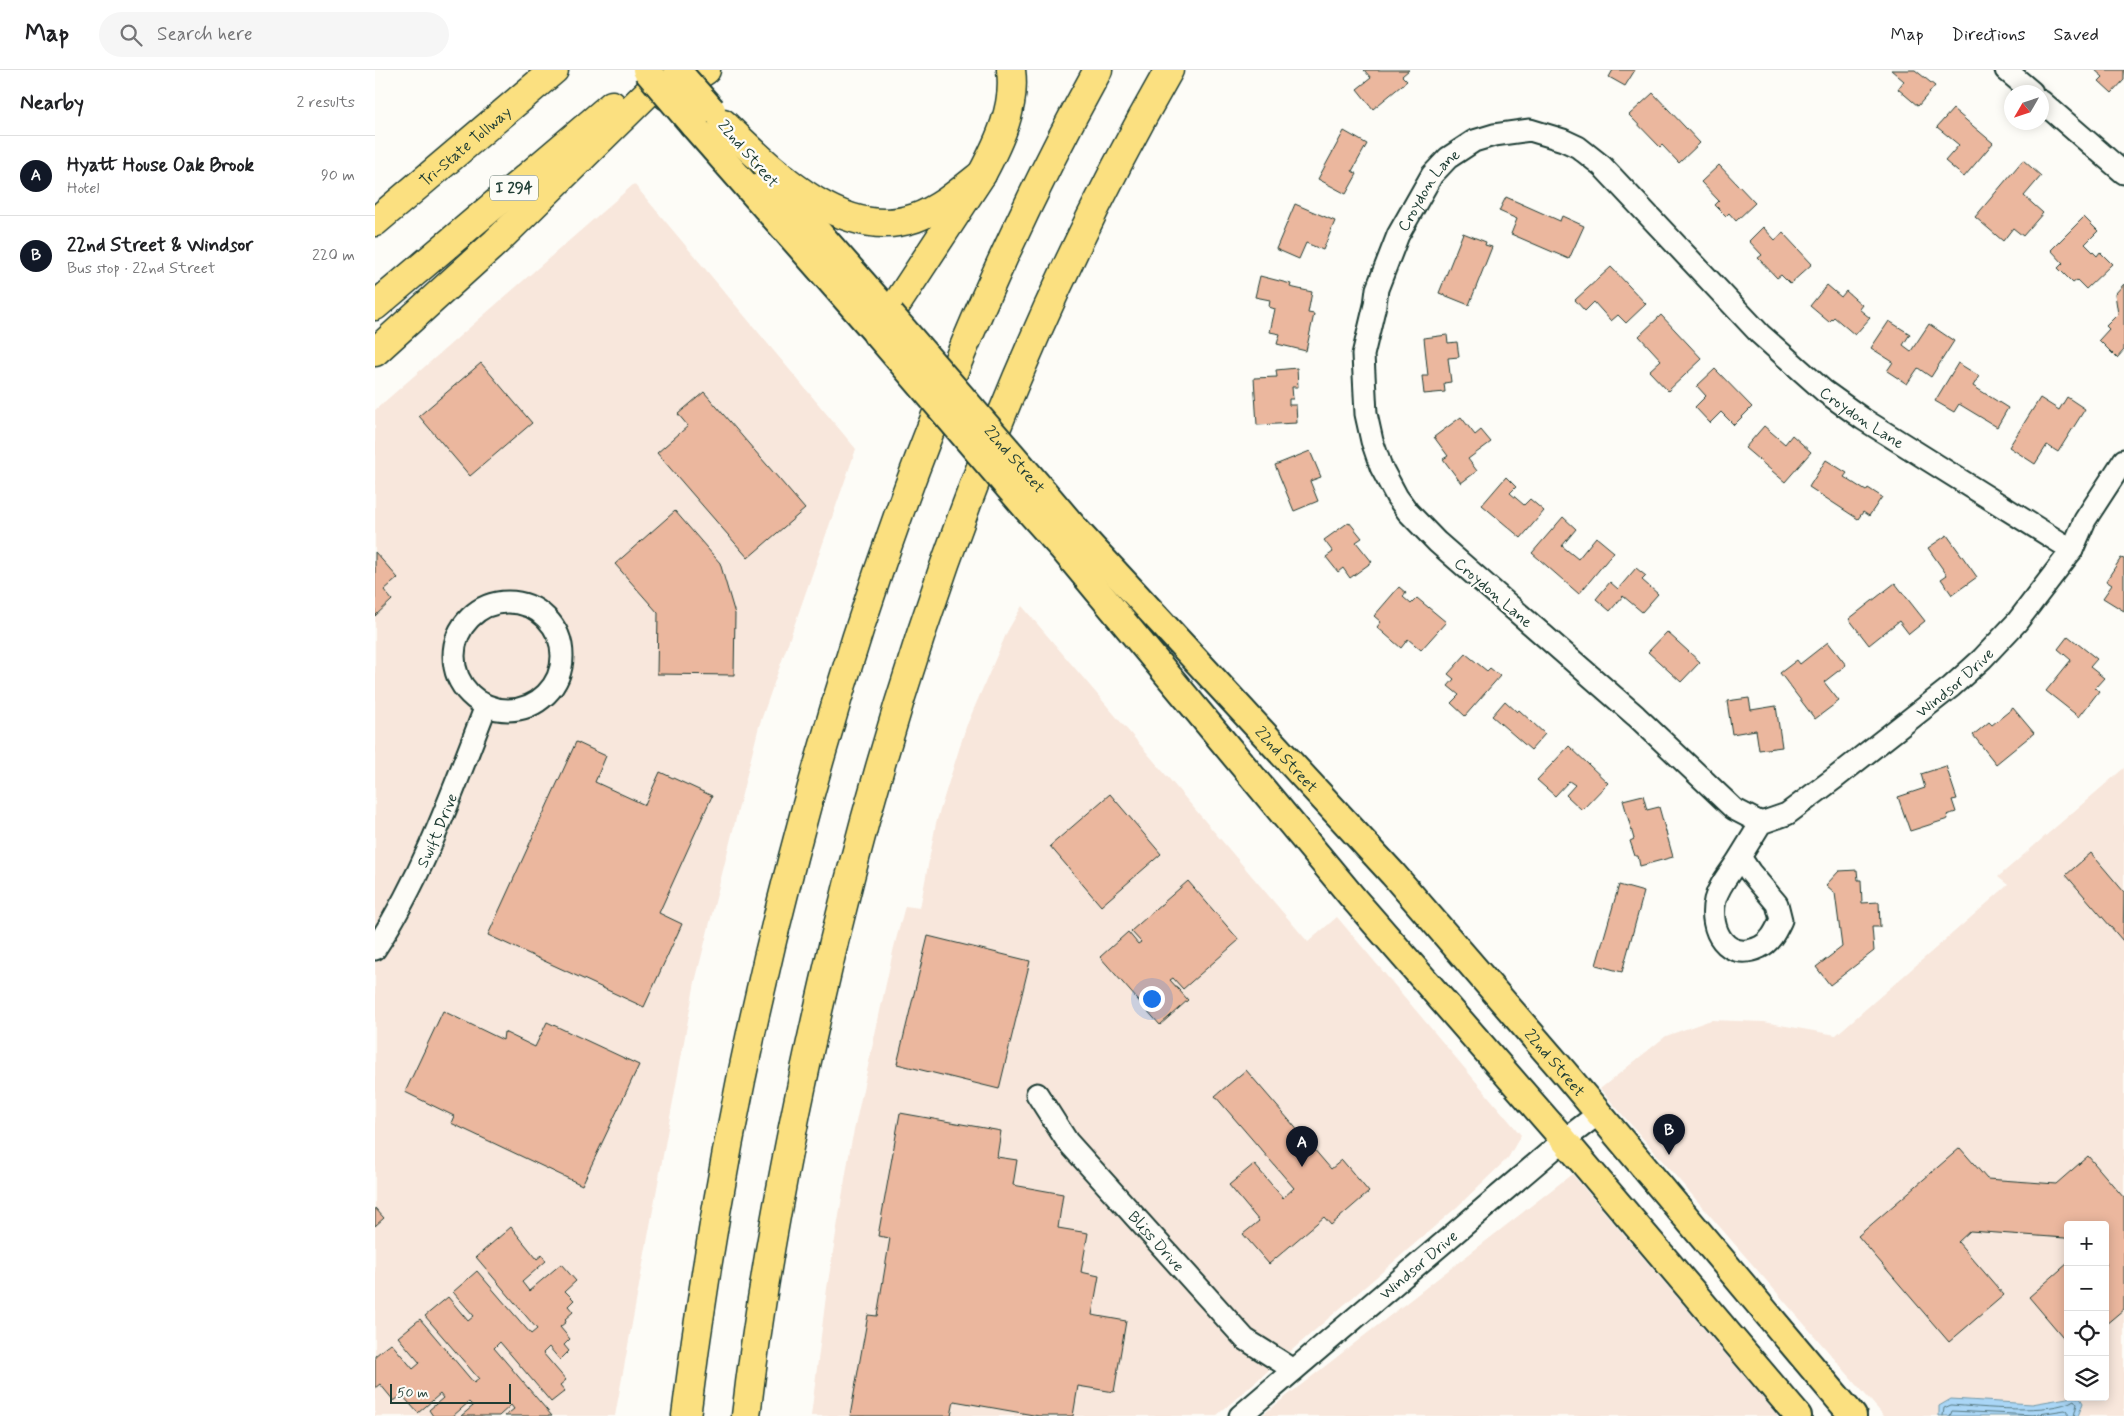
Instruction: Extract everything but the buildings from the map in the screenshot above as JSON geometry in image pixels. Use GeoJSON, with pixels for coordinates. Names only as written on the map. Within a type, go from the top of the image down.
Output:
{"type":"FeatureCollection","features":[{"type":"Feature","properties":{"kind":"highway","name":"I 294"},"geometry":{"type":"LineString","coordinates":[[375,306],[653,70]]}},
{"type":"Feature","properties":{"kind":"highway"},"geometry":{"type":"LineString","coordinates":[[375,352],[496,242],[671,70]]}},
{"type":"Feature","properties":{"kind":"highway"},"geometry":{"type":"LineString","coordinates":[[570,169],[601,144],[705,70]]}},
{"type":"Feature","properties":{"kind":"highway"},"geometry":{"type":"LineString","coordinates":[[884,325],[982,174],[1006,121],[1011,100],[1011,70]]}},
{"type":"Feature","properties":{"kind":"highway"},"geometry":{"type":"LineString","coordinates":[[686,1416],[719,1191],[744,1060],[785,886],[838,695],[893,527],[969,332],[1002,258],[1098,70]]}},
{"type":"Feature","properties":{"kind":"highway"},"geometry":{"type":"LineString","coordinates":[[746,1416],[777,1209],[814,1026],[854,859],[920,633],[969,493],[1023,362],[1103,194],[1169,70]]}},
{"type":"Feature","properties":{"kind":"highway","name":"Tri-State Tollway"},"geometry":{"type":"LineString","coordinates":[[375,222],[547,75]]}},
{"type":"Feature","properties":{"kind":"highway"},"geometry":{"type":"LineString","coordinates":[[709,119],[806,196],[843,215],[869,223],[893,223],[916,218],[959,193],[982,174]]}},
{"type":"Feature","properties":{"kind":"highway"},"geometry":{"type":"LineString","coordinates":[[375,213],[433,171]]}},
{"type":"Feature","properties":{"kind":"main road"},"geometry":{"type":"LineString","coordinates":[[646,70],[709,119]]}},
{"type":"Feature","properties":{"kind":"main road"},"geometry":{"type":"LineString","coordinates":[[677,70],[709,119]]}},
{"type":"Feature","properties":{"kind":"main road","name":"22nd Street"},"geometry":{"type":"LineString","coordinates":[[709,119],[1036,500],[1077,531],[1393,874],[1853,1416]]}},
{"type":"Feature","properties":{"kind":"main road","name":"22nd Street"},"geometry":{"type":"LineString","coordinates":[[1036,500],[1062,548],[1353,898],[1564,1140],[1798,1416]]}},
{"type":"Feature","properties":{"kind":"street"},"geometry":{"type":"LineString","coordinates":[[2006,70],[2024,85]]}},
{"type":"Feature","properties":{"kind":"street"},"geometry":{"type":"LineString","coordinates":[[2049,108],[2124,173]]}},
{"type":"Feature","properties":{"kind":"street","name":"Croydon Lane"},"geometry":{"type":"LineString","coordinates":[[1761,823],[1734,809],[1636,716],[1437,542],[1409,512],[1381,467],[1372,441],[1363,392],[1363,355],[1377,289],[1398,235],[1432,175],[1448,158],[1474,141],[1494,135],[1530,130],[1579,147],[1602,166],[1760,334],[1824,391],[1863,419],[2072,550]]}},
{"type":"Feature","properties":{"kind":"street","name":"Windsor Drive"},"geometry":{"type":"LineString","coordinates":[[1761,823],[1787,814],[1951,687],[1982,659],[2017,622],[2072,550],[2085,520],[2124,460]]}},
{"type":"Feature","properties":{"kind":"street"},"geometry":{"type":"LineString","coordinates":[[510,602],[528,606],[544,615],[555,630],[562,647],[560,672],[547,694],[534,704],[519,710],[502,710],[486,706],[473,697],[462,684],[456,669],[454,653],[457,637],[465,623],[477,612],[491,604],[510,602]]}},
{"type":"Feature","properties":{"kind":"street","name":"Swift Drive"},"geometry":{"type":"LineString","coordinates":[[375,950],[413,882],[433,838],[486,706]]}},
{"type":"Feature","properties":{"kind":"street"},"geometry":{"type":"LineString","coordinates":[[1740,857],[1761,823]]}},
{"type":"Feature","properties":{"kind":"street","name":"Bliss Drive"},"geometry":{"type":"LineString","coordinates":[[1037,1094],[1067,1141],[1245,1339],[1294,1370]]}},
{"type":"Feature","properties":{"kind":"street","name":"Windsor Drive"},"geometry":{"type":"LineString","coordinates":[[1240,1416],[1564,1140],[1598,1114]]}},
{"type":"Feature","properties":{"kind":"shaded area"},"geometry":{"type":"Polygon","coordinates":[[[634,184],[856,449],[759,726],[695,982],[615,1416],[375,1416],[375,410],[634,184]]]}},
{"type":"Feature","properties":{"kind":"shaded area"},"geometry":{"type":"Polygon","coordinates":[[[1022,606],[1308,942],[1337,917],[1521,1135],[1508,1158],[1457,1207],[1216,1416],[811,1416],[827,1288],[850,1149],[894,947],[905,906],[920,908],[936,823],[966,727],[1007,632],[1022,606]]]}},
{"type":"Feature","properties":{"kind":"shaded area"},"geometry":{"type":"Polygon","coordinates":[[[2124,768],[2124,1416],[1884,1416],[1600,1089],[1666,1036],[1711,1020],[1764,1022],[1836,1035],[2008,885],[1998,877],[2124,768]]]}},
{"type":"Feature","properties":{"kind":"shaded area"},"geometry":{"type":"Polygon","coordinates":[[[1572,1174],[1778,1416],[1261,1416],[1572,1174]]]}},
{"type":"Feature","properties":{"kind":"water"},"geometry":{"type":"Polygon","coordinates":[[[1951,1399],[2032,1404],[2064,1399],[2064,1401],[2082,1401],[2083,1403],[2078,1416],[1939,1416],[1939,1406],[1951,1399]]]}},
{"type":"Feature","properties":{"kind":"place","name":"22nd Street & Windsor"},"geometry":{"type":"Point","coordinates":[1669,1155]}},
{"type":"Feature","properties":{"kind":"place","name":"Hyatt House Oak Brook"},"geometry":{"type":"Point","coordinates":[1302,1167]}}]}
